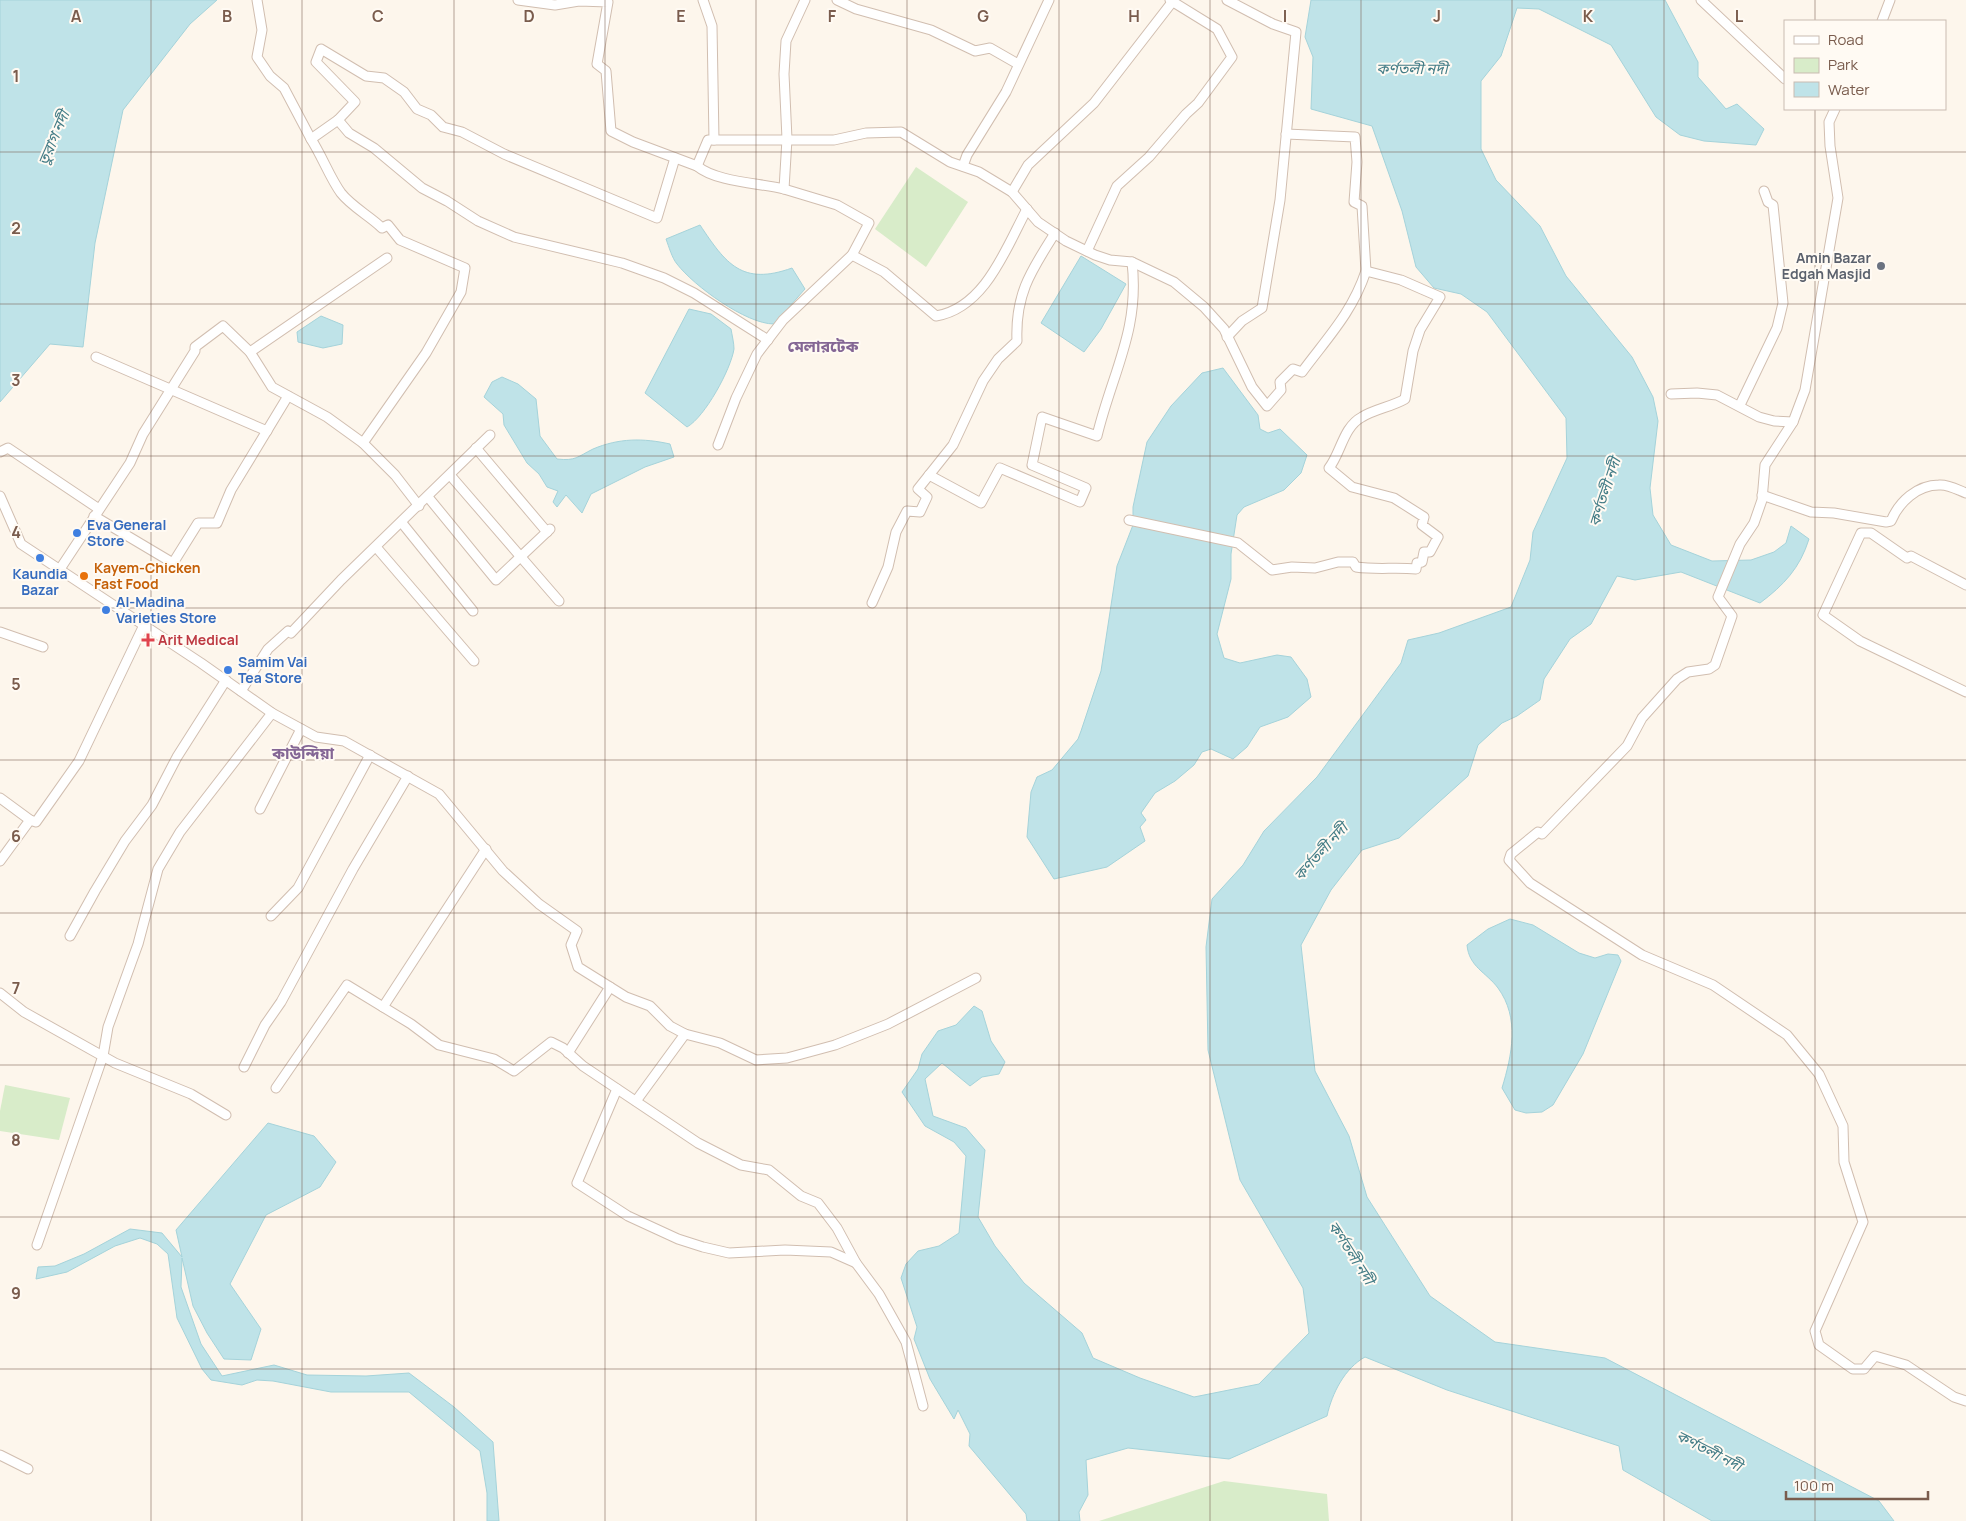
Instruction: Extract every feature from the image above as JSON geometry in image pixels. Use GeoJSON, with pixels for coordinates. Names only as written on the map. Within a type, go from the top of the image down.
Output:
{"type":"FeatureCollection","features":[{"type":"Feature","properties":{"kind":"street"},"geometry":{"type":"LineString","coordinates":[[257,0],[262,30],[256,57],[270,76],[284,88],[342,194],[382,228],[388,225],[400,240],[465,268],[461,292],[426,353],[412,377],[364,443]]}},
{"type":"Feature","properties":{"kind":"street"},"geometry":{"type":"LineString","coordinates":[[518,0],[555,5],[579,1],[608,1],[597,64],[606,71],[610,131],[633,142],[697,166],[705,173],[723,178],[758,183],[837,205],[868,223],[852,255],[783,320],[758,354],[736,398],[718,445]]}},
{"type":"Feature","properties":{"kind":"street"},"geometry":{"type":"LineString","coordinates":[[703,0],[712,26],[714,140]]}},
{"type":"Feature","properties":{"kind":"street"},"geometry":{"type":"LineString","coordinates":[[784,190],[787,139],[784,74],[786,41],[805,0]]}},
{"type":"Feature","properties":{"kind":"street"},"geometry":{"type":"LineString","coordinates":[[837,0],[856,9],[885,15],[931,30],[975,51],[990,48],[1018,64]]}},
{"type":"Feature","properties":{"kind":"street"},"geometry":{"type":"LineString","coordinates":[[963,166],[967,155],[1006,92],[1049,0]]}},
{"type":"Feature","properties":{"kind":"street"},"geometry":{"type":"LineString","coordinates":[[1012,192],[1028,165],[1094,103],[1172,0],[1217,30],[1232,57],[1198,103],[1149,157],[1117,186],[1087,252]]}},
{"type":"Feature","properties":{"kind":"street"},"geometry":{"type":"LineString","coordinates":[[1227,0],[1273,24],[1296,32],[1280,200],[1262,308],[1242,321],[1227,337]]}},
{"type":"Feature","properties":{"kind":"street"},"geometry":{"type":"LineString","coordinates":[[1701,0],[1784,78]]}},
{"type":"Feature","properties":{"kind":"street"},"geometry":{"type":"LineString","coordinates":[[1882,20],[1890,0]]}},
{"type":"Feature","properties":{"kind":"street"},"geometry":{"type":"LineString","coordinates":[[311,139],[338,120],[355,102],[316,62],[321,49],[366,76],[384,78],[404,92],[417,108],[431,115],[443,127],[462,132],[504,154],[657,218],[675,158]]}},
{"type":"Feature","properties":{"kind":"street"},"geometry":{"type":"LineString","coordinates":[[1832,110],[1829,122],[1830,146],[1838,198],[1805,390],[1793,422],[1765,465],[1762,495],[1754,523],[1740,544],[1718,597],[1732,616],[1715,665],[1688,672],[1677,679],[1642,718],[1627,746],[1542,834],[1538,832],[1511,854],[1509,860],[1530,884],[1642,955],[1713,985],[1787,1035],[1819,1074],[1843,1126],[1844,1162],[1862,1222],[1815,1331],[1819,1346],[1853,1368],[1864,1369],[1875,1356],[1906,1365],[1954,1397],[1966,1401]]}},
{"type":"Feature","properties":{"kind":"street"},"geometry":{"type":"LineString","coordinates":[[338,120],[349,133],[374,148],[422,188],[478,221],[514,237],[622,263],[664,278],[694,292],[768,340]]}},
{"type":"Feature","properties":{"kind":"street"},"geometry":{"type":"LineString","coordinates":[[697,166],[708,140],[834,140],[866,133],[901,132],[950,162],[979,172],[1012,192],[1038,222],[1087,252],[1110,260],[1132,262],[1174,282],[1204,308],[1224,329],[1252,387],[1267,406],[1281,390],[1280,382],[1293,369],[1302,372],[1329,339],[1360,290],[1366,271],[1362,206],[1354,202],[1357,162],[1355,136],[1286,134]]}},
{"type":"Feature","properties":{"kind":"street"},"geometry":{"type":"LineString","coordinates":[[1740,405],[1777,328],[1783,303],[1773,205],[1768,202],[1764,191]]}},
{"type":"Feature","properties":{"kind":"street"},"geometry":{"type":"LineString","coordinates":[[852,255],[884,272],[936,316],[947,314],[970,301],[984,285],[1027,209]]}},
{"type":"Feature","properties":{"kind":"street"},"geometry":{"type":"LineString","coordinates":[[872,603],[888,567],[896,532],[907,511],[920,512],[927,497],[918,489],[953,445],[983,381],[998,359],[1017,341],[1016,317],[1022,291],[1034,266],[1055,233]]}},
{"type":"Feature","properties":{"kind":"street"},"geometry":{"type":"LineString","coordinates":[[250,352],[387,258]]}},
{"type":"Feature","properties":{"kind":"street"},"geometry":{"type":"LineString","coordinates":[[929,475],[982,503],[1000,468],[1080,502],[1086,488],[1032,465],[1042,418],[1098,436],[1104,410],[1122,360],[1133,312],[1135,287],[1132,262]]}},
{"type":"Feature","properties":{"kind":"street"},"geometry":{"type":"LineString","coordinates":[[1129,520],[1238,543],[1272,570],[1292,567],[1316,568],[1338,562],[1352,562],[1356,567],[1391,569],[1395,566],[1416,569],[1417,563],[1422,562],[1424,552],[1430,552],[1438,537],[1421,523],[1424,517],[1394,498],[1352,487],[1329,468],[1340,443],[1361,417],[1392,406],[1405,399],[1420,330],[1440,297],[1401,280],[1366,271]]}},
{"type":"Feature","properties":{"kind":"street"},"geometry":{"type":"LineString","coordinates":[[60,569],[130,463],[142,434],[195,351],[195,347],[223,326],[250,352],[272,387],[327,417],[364,443],[395,475],[419,506]]}},
{"type":"Feature","properties":{"kind":"street"},"geometry":{"type":"LineString","coordinates":[[96,357],[266,431]]}},
{"type":"Feature","properties":{"kind":"street"},"geometry":{"type":"LineString","coordinates":[[1671,394],[1697,392],[1717,395],[1740,405],[1759,417],[1774,422],[1793,422]]}},
{"type":"Feature","properties":{"kind":"street"},"geometry":{"type":"LineString","coordinates":[[0,452],[8,448],[97,512],[173,563],[198,523],[217,523],[231,490],[288,396]]}},
{"type":"Feature","properties":{"kind":"street"},"geometry":{"type":"LineString","coordinates":[[241,691],[268,649],[288,631],[291,633],[490,435]]}},
{"type":"Feature","properties":{"kind":"street"},"geometry":{"type":"LineString","coordinates":[[428,497],[496,580],[548,530],[476,448]]}},
{"type":"Feature","properties":{"kind":"street"},"geometry":{"type":"LineString","coordinates":[[450,475],[558,601]]}},
{"type":"Feature","properties":{"kind":"street"},"geometry":{"type":"LineString","coordinates":[[1762,495],[1811,512],[1834,513],[1886,522],[1891,521],[1895,512],[1907,498],[1923,487],[1941,484],[1966,493]]}},
{"type":"Feature","properties":{"kind":"street"},"geometry":{"type":"LineString","coordinates":[[0,496],[21,544],[226,680],[272,713],[316,737],[344,741],[440,794],[503,871],[539,904],[577,932],[571,945],[578,967],[626,997],[650,1006],[670,1026],[685,1034],[720,1044],[756,1060],[787,1058],[835,1046],[888,1024],[976,978]]}},
{"type":"Feature","properties":{"kind":"street"},"geometry":{"type":"LineString","coordinates":[[402,523],[473,611]]}},
{"type":"Feature","properties":{"kind":"street"},"geometry":{"type":"LineString","coordinates":[[1966,585],[1911,556],[1907,558],[1871,533],[1861,533],[1823,615],[1860,641],[1966,692]]}},
{"type":"Feature","properties":{"kind":"street"},"geometry":{"type":"LineString","coordinates":[[376,547],[474,661]]}},
{"type":"Feature","properties":{"kind":"street"},"geometry":{"type":"LineString","coordinates":[[0,798],[30,820],[36,822],[80,760],[144,625]]}},
{"type":"Feature","properties":{"kind":"street"},"geometry":{"type":"LineString","coordinates":[[0,632],[43,647]]}},
{"type":"Feature","properties":{"kind":"street"},"geometry":{"type":"LineString","coordinates":[[70,936],[125,841],[152,805],[177,757],[226,680]]}},
{"type":"Feature","properties":{"kind":"street"},"geometry":{"type":"LineString","coordinates":[[37,1245],[103,1056],[108,1026],[138,944],[158,869],[180,832],[272,713]]}},
{"type":"Feature","properties":{"kind":"street"},"geometry":{"type":"LineString","coordinates":[[260,809],[301,729]]}},
{"type":"Feature","properties":{"kind":"street"},"geometry":{"type":"LineString","coordinates":[[271,916],[298,888],[370,756]]}},
{"type":"Feature","properties":{"kind":"street"},"geometry":{"type":"LineString","coordinates":[[244,1067],[265,1025],[281,1002],[353,869],[408,776]]}},
{"type":"Feature","properties":{"kind":"street"},"geometry":{"type":"LineString","coordinates":[[0,861],[30,820]]}},
{"type":"Feature","properties":{"kind":"street"},"geometry":{"type":"LineString","coordinates":[[383,1007],[486,849]]}},
{"type":"Feature","properties":{"kind":"street"},"geometry":{"type":"LineString","coordinates":[[276,1088],[347,985],[439,1045],[494,1059],[514,1071],[552,1042],[582,1066],[698,1143],[741,1165],[769,1170],[801,1196],[818,1203],[837,1228],[856,1263],[879,1294],[906,1342],[923,1406]]}},
{"type":"Feature","properties":{"kind":"street"},"geometry":{"type":"LineString","coordinates":[[568,1053],[610,987]]}},
{"type":"Feature","properties":{"kind":"street"},"geometry":{"type":"LineString","coordinates":[[0,993],[24,1012],[103,1056],[191,1094],[226,1115]]}},
{"type":"Feature","properties":{"kind":"street"},"geometry":{"type":"LineString","coordinates":[[636,1101],[685,1034]]}},
{"type":"Feature","properties":{"kind":"street"},"geometry":{"type":"LineString","coordinates":[[617,1089],[577,1182],[628,1216],[678,1239],[703,1247],[729,1253],[784,1250],[831,1252],[856,1263]]}},
{"type":"Feature","properties":{"kind":"street"},"geometry":{"type":"LineString","coordinates":[[0,1455],[28,1469]]}},
{"type":"Feature","properties":{"kind":"green space"},"geometry":{"type":"Polygon","coordinates":[[[916,167],[968,202],[926,267],[875,229],[916,167]]]}},
{"type":"Feature","properties":{"kind":"green space"},"geometry":{"type":"Polygon","coordinates":[[[5,1085],[70,1098],[59,1140],[0,1131],[0,1111],[5,1085]]]}},
{"type":"Feature","properties":{"kind":"green space"},"geometry":{"type":"Polygon","coordinates":[[[1224,1481],[1327,1494],[1329,1521],[1099,1521],[1224,1481]]]}},
{"type":"Feature","properties":{"kind":"water","name":"তুরাগ নদী"},"geometry":{"type":"Polygon","coordinates":[[[0,0],[217,0],[190,24],[123,110],[95,243],[83,347],[50,344],[0,402],[0,0]]]}},
{"type":"Feature","properties":{"kind":"water","name":"কর্ণতলী নদী"},"geometry":{"type":"Polygon","coordinates":[[[1311,0],[1665,0],[1698,62],[1698,77],[1726,109],[1737,104],[1764,129],[1756,145],[1704,141],[1680,135],[1656,117],[1611,45],[1539,9],[1517,8],[1501,56],[1481,81],[1481,149],[1496,180],[1540,226],[1566,276],[1632,357],[1653,397],[1658,421],[1650,488],[1653,515],[1671,545],[1712,561],[1751,560],[1774,552],[1786,543],[1791,526],[1809,539],[1801,559],[1790,575],[1760,603],[1681,572],[1635,580],[1617,576],[1591,624],[1570,639],[1544,679],[1540,700],[1517,716],[1502,723],[1478,745],[1468,776],[1399,838],[1362,850],[1331,890],[1301,945],[1315,1071],[1349,1136],[1367,1197],[1430,1296],[1495,1342],[1605,1358],[1879,1501],[1894,1521],[1712,1521],[1623,1470],[1619,1446],[1447,1390],[1365,1357],[1351,1368],[1340,1382],[1327,1416],[1229,1459],[1128,1448],[1086,1460],[1088,1495],[1079,1512],[1080,1521],[1027,1521],[1026,1514],[969,1446],[970,1434],[958,1410],[954,1419],[930,1379],[914,1339],[917,1327],[901,1278],[906,1264],[918,1251],[939,1246],[959,1233],[966,1156],[954,1142],[925,1126],[902,1092],[918,1069],[922,1054],[938,1031],[956,1025],[974,1006],[982,1011],[991,1041],[1005,1062],[999,1074],[982,1077],[970,1086],[942,1063],[925,1079],[933,1116],[966,1128],[985,1150],[978,1217],[995,1246],[1024,1283],[1082,1333],[1093,1358],[1140,1378],[1194,1397],[1259,1384],[1309,1333],[1303,1288],[1240,1180],[1208,1050],[1206,947],[1212,899],[1243,865],[1264,831],[1317,777],[1401,663],[1408,640],[1439,633],[1511,607],[1530,560],[1533,532],[1567,458],[1566,418],[1487,312],[1461,294],[1434,288],[1416,267],[1402,211],[1372,126],[1311,109],[1313,57],[1305,37],[1311,0]]]}},
{"type":"Feature","properties":{"kind":"water"},"geometry":{"type":"Polygon","coordinates":[[[700,225],[718,251],[737,268],[748,273],[760,274],[775,273],[792,268],[805,289],[774,324],[749,318],[735,311],[695,283],[677,264],[666,239],[700,225]]]}},
{"type":"Feature","properties":{"kind":"water"},"geometry":{"type":"Polygon","coordinates":[[[1081,256],[1126,284],[1101,329],[1084,352],[1041,323],[1081,256]]]}},
{"type":"Feature","properties":{"kind":"water"},"geometry":{"type":"Polygon","coordinates":[[[689,309],[711,314],[731,329],[734,349],[723,380],[716,392],[702,413],[687,427],[645,393],[689,309]]]}},
{"type":"Feature","properties":{"kind":"water"},"geometry":{"type":"Polygon","coordinates":[[[321,316],[343,325],[342,344],[323,348],[298,342],[297,332],[321,316]]]}},
{"type":"Feature","properties":{"kind":"water"},"geometry":{"type":"Polygon","coordinates":[[[1223,368],[1258,415],[1260,429],[1268,433],[1280,429],[1307,455],[1301,473],[1284,490],[1244,507],[1237,515],[1231,554],[1231,579],[1217,634],[1224,658],[1240,663],[1277,655],[1291,657],[1307,679],[1311,697],[1288,717],[1260,727],[1247,747],[1233,759],[1211,749],[1202,752],[1194,765],[1175,781],[1155,793],[1141,813],[1146,820],[1140,827],[1145,841],[1107,867],[1054,879],[1027,837],[1031,792],[1037,777],[1052,770],[1078,739],[1101,671],[1117,566],[1133,525],[1133,507],[1147,442],[1171,406],[1202,373],[1223,368]]]}},
{"type":"Feature","properties":{"kind":"water"},"geometry":{"type":"Polygon","coordinates":[[[502,377],[518,384],[536,399],[540,436],[557,459],[573,459],[603,445],[631,440],[670,444],[674,457],[645,467],[591,494],[582,513],[566,495],[557,507],[553,502],[558,491],[547,487],[539,474],[527,463],[504,425],[503,414],[484,397],[492,382],[502,377]]]}},
{"type":"Feature","properties":{"kind":"water"},"geometry":{"type":"Polygon","coordinates":[[[1510,919],[1533,925],[1579,953],[1595,958],[1608,954],[1618,955],[1621,961],[1583,1054],[1553,1105],[1542,1112],[1526,1113],[1515,1110],[1502,1088],[1511,1050],[1512,1024],[1509,1012],[1498,988],[1479,969],[1468,953],[1467,945],[1488,929],[1510,919]]]}},
{"type":"Feature","properties":{"kind":"water"},"geometry":{"type":"Polygon","coordinates":[[[268,1123],[314,1136],[336,1162],[320,1187],[266,1215],[230,1284],[261,1329],[251,1360],[224,1359],[207,1333],[193,1306],[182,1258],[181,1287],[201,1344],[222,1376],[274,1365],[307,1375],[366,1376],[409,1373],[454,1407],[493,1442],[499,1521],[487,1521],[487,1493],[480,1451],[409,1392],[331,1392],[273,1381],[257,1380],[242,1385],[211,1380],[202,1369],[177,1318],[168,1254],[157,1244],[140,1238],[115,1246],[67,1272],[36,1279],[38,1267],[55,1266],[84,1254],[130,1229],[162,1233],[182,1257],[176,1230],[268,1123]]]}},
{"type":"Feature","properties":{"kind":"place","name":"Amin Bazar Edgah Masjid"},"geometry":{"type":"Point","coordinates":[1881,266]}},
{"type":"Feature","properties":{"kind":"place","name":"Eva General Store"},"geometry":{"type":"Point","coordinates":[77,533]}},
{"type":"Feature","properties":{"kind":"place","name":"Kaundia Bazar"},"geometry":{"type":"Point","coordinates":[40,558]}},
{"type":"Feature","properties":{"kind":"place","name":"Kayem-Chicken Fast Food"},"geometry":{"type":"Point","coordinates":[84,576]}},
{"type":"Feature","properties":{"kind":"place","name":"Al-Madina Varieties Store"},"geometry":{"type":"Point","coordinates":[106,610]}},
{"type":"Feature","properties":{"kind":"place","name":"Arit Medical"},"geometry":{"type":"Point","coordinates":[148,640]}},
{"type":"Feature","properties":{"kind":"place","name":"Samim Vai Tea Store"},"geometry":{"type":"Point","coordinates":[228,670]}},
{"type":"Feature","properties":{"kind":"district","name":"মেলারটেক"},"geometry":{"type":"Point","coordinates":[823,346]}},
{"type":"Feature","properties":{"kind":"district","name":"কাউন্দিয়া"},"geometry":{"type":"Point","coordinates":[303,753]}}]}
